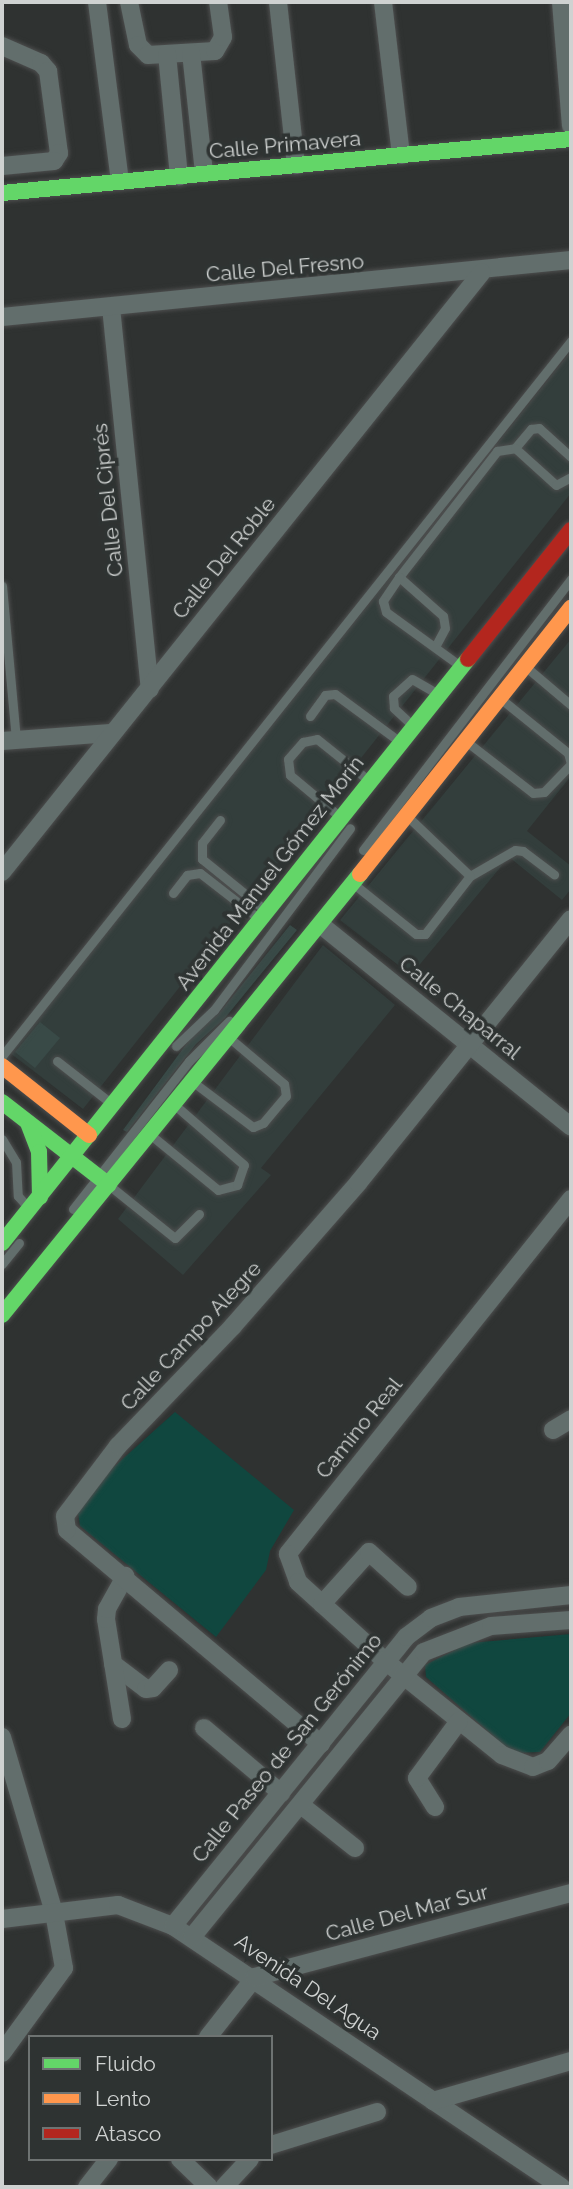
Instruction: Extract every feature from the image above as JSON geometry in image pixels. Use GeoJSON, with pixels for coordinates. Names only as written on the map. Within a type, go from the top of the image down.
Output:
{"type":"FeatureCollection","features":[{"type":"Feature","properties":{"kind":"main road","name":"Calle Primavera"},"geometry":{"type":"LineString","coordinates":[[2,192],[571,139]]}},
{"type":"Feature","properties":{"kind":"main road","name":"Avenida Manuel Gómez Morín"},"geometry":{"type":"LineString","coordinates":[[2,1243],[42,1204],[79,1162],[89,1135],[571,530]]}},
{"type":"Feature","properties":{"kind":"main road"},"geometry":{"type":"LineString","coordinates":[[2,1315],[103,1181],[150,1135],[230,1039],[321,925],[349,880],[407,817],[571,608]]}},
{"type":"Feature","properties":{"kind":"main road"},"geometry":{"type":"LineString","coordinates":[[2,1066],[89,1135]]}},
{"type":"Feature","properties":{"kind":"main road"},"geometry":{"type":"LineString","coordinates":[[2,1104],[103,1181]]}},
{"type":"Feature","properties":{"kind":"main road"},"geometry":{"type":"LineString","coordinates":[[28,1123],[39,1152],[42,1204]]}},
{"type":"Feature","properties":{"kind":"street"},"geometry":{"type":"LineString","coordinates":[[97,2],[120,181]]}},
{"type":"Feature","properties":{"kind":"street"},"geometry":{"type":"LineString","coordinates":[[129,2],[140,48],[148,55],[191,53],[219,46],[223,37],[218,2]]}},
{"type":"Feature","properties":{"kind":"street"},"geometry":{"type":"LineString","coordinates":[[278,2],[296,165]]}},
{"type":"Feature","properties":{"kind":"street"},"geometry":{"type":"LineString","coordinates":[[383,2],[401,155]]}},
{"type":"Feature","properties":{"kind":"street"},"geometry":{"type":"LineString","coordinates":[[561,2],[571,126]]}},
{"type":"Feature","properties":{"kind":"street"},"geometry":{"type":"LineString","coordinates":[[2,46],[41,63],[51,79],[59,156],[54,162],[2,166]]}},
{"type":"Feature","properties":{"kind":"street"},"geometry":{"type":"LineString","coordinates":[[191,53],[204,173]]}},
{"type":"Feature","properties":{"kind":"street"},"geometry":{"type":"LineString","coordinates":[[167,54],[179,176]]}},
{"type":"Feature","properties":{"kind":"street"},"geometry":{"type":"LineString","coordinates":[[22,164],[24,190]]}},
{"type":"Feature","properties":{"kind":"street","name":"Calle Del Fresno"},"geometry":{"type":"LineString","coordinates":[[2,317],[482,272],[571,260]]}},
{"type":"Feature","properties":{"kind":"street","name":"Calle Del Roble"},"geometry":{"type":"LineString","coordinates":[[2,872],[482,272]]}},
{"type":"Feature","properties":{"kind":"street","name":"Calle Del Ciprés"},"geometry":{"type":"LineString","coordinates":[[111,307],[150,688]]}},
{"type":"Feature","properties":{"kind":"street"},"geometry":{"type":"LineString","coordinates":[[9,741],[111,733]]}},
{"type":"Feature","properties":{"kind":"street","name":"Calle Campo Alegre"},"geometry":{"type":"LineString","coordinates":[[321,1744],[125,1576],[67,1531],[67,1510],[118,1446],[233,1326],[358,1183],[571,919]]}},
{"type":"Feature","properties":{"kind":"street","name":"Calle Chaparral"},"geometry":{"type":"LineString","coordinates":[[321,925],[571,1127]]}},
{"type":"Feature","properties":{"kind":"street","name":"Camino Real"},"geometry":{"type":"LineString","coordinates":[[571,1199],[292,1545],[288,1554],[291,1572],[322,1604],[384,1660],[502,1755],[523,1766],[548,1761],[571,1735]]}},
{"type":"Feature","properties":{"kind":"street"},"geometry":{"type":"LineString","coordinates":[[552,1430],[571,1419]]}},
{"type":"Feature","properties":{"kind":"street"},"geometry":{"type":"LineString","coordinates":[[322,1604],[369,1552],[408,1587]]}},
{"type":"Feature","properties":{"kind":"street"},"geometry":{"type":"LineString","coordinates":[[122,1719],[107,1609],[125,1576]]}},
{"type":"Feature","properties":{"kind":"street","name":"Calle Paseo de San Gerónimo"},"geometry":{"type":"LineString","coordinates":[[173,1926],[321,1744],[384,1660],[431,1618],[459,1607],[571,1595]]}},
{"type":"Feature","properties":{"kind":"street","name":"Calle Paseo de San Gerónimo"},"geometry":{"type":"LineString","coordinates":[[192,1937],[302,1805],[402,1674],[424,1652],[469,1632],[571,1620]]}},
{"type":"Feature","properties":{"kind":"street"},"geometry":{"type":"LineString","coordinates":[[113,1664],[146,1689],[153,1688],[169,1670]]}},
{"type":"Feature","properties":{"kind":"street"},"geometry":{"type":"LineString","coordinates":[[435,1807],[417,1778],[459,1721]]}},
{"type":"Feature","properties":{"kind":"street"},"geometry":{"type":"LineString","coordinates":[[204,1728],[281,1793]]}},
{"type":"Feature","properties":{"kind":"street"},"geometry":{"type":"LineString","coordinates":[[2,1737],[54,1913],[63,1973],[2,2053]]}},
{"type":"Feature","properties":{"kind":"street"},"geometry":{"type":"LineString","coordinates":[[302,1805],[355,1848]]}},
{"type":"Feature","properties":{"kind":"street","name":"Calle Del Mar Sur"},"geometry":{"type":"LineString","coordinates":[[255,1977],[571,1893]]}},
{"type":"Feature","properties":{"kind":"street","name":"Avenida Del Agua"},"geometry":{"type":"LineString","coordinates":[[2,1919],[118,1905],[173,1926],[255,1977],[562,2187]]}},
{"type":"Feature","properties":{"kind":"street"},"geometry":{"type":"LineString","coordinates":[[210,2035],[255,1977]]}},
{"type":"Feature","properties":{"kind":"street"},"geometry":{"type":"LineString","coordinates":[[433,2101],[571,2061]]}},
{"type":"Feature","properties":{"kind":"street"},"geometry":{"type":"LineString","coordinates":[[273,2144],[377,2112]]}},
{"type":"Feature","properties":{"kind":"street"},"geometry":{"type":"LineString","coordinates":[[87,2187],[107,2161]]}},
{"type":"Feature","properties":{"kind":"street"},"geometry":{"type":"LineString","coordinates":[[182,2161],[209,2187]]}},
{"type":"Feature","properties":{"kind":"street"},"geometry":{"type":"LineString","coordinates":[[224,2187],[248,2161]]}},
{"type":"Feature","properties":{"kind":"lane"},"geometry":{"type":"LineString","coordinates":[[2,1056],[571,341]]}},
{"type":"Feature","properties":{"kind":"lane"},"geometry":{"type":"LineString","coordinates":[[460,666],[386,612],[383,601],[497,451],[514,448],[531,429],[539,428],[571,457]]}},
{"type":"Feature","properties":{"kind":"lane"},"geometry":{"type":"LineString","coordinates":[[514,448],[556,485],[571,477]]}},
{"type":"Feature","properties":{"kind":"lane"},"geometry":{"type":"LineString","coordinates":[[399,578],[443,616],[445,628],[435,647]]}},
{"type":"Feature","properties":{"kind":"lane"},"geometry":{"type":"LineString","coordinates":[[351,865],[571,579]]}},
{"type":"Feature","properties":{"kind":"lane"},"geometry":{"type":"LineString","coordinates":[[2,586],[9,741]]}},
{"type":"Feature","properties":{"kind":"lane"},"geometry":{"type":"LineString","coordinates":[[525,666],[571,705]]}},
{"type":"Feature","properties":{"kind":"lane"},"geometry":{"type":"LineString","coordinates":[[414,726],[394,708],[393,696],[412,679],[438,695]]}},
{"type":"Feature","properties":{"kind":"lane"},"geometry":{"type":"LineString","coordinates":[[310,716],[325,695],[335,694],[400,742]]}},
{"type":"Feature","properties":{"kind":"lane"},"geometry":{"type":"LineString","coordinates":[[465,741],[533,793],[544,792],[571,764],[568,753],[500,698]]}},
{"type":"Feature","properties":{"kind":"lane"},"geometry":{"type":"LineString","coordinates":[[341,817],[290,775],[288,759],[303,742],[317,739],[370,781]]}},
{"type":"Feature","properties":{"kind":"lane"},"geometry":{"type":"LineString","coordinates":[[407,817],[470,876]]}},
{"type":"Feature","properties":{"kind":"lane"},"geometry":{"type":"LineString","coordinates":[[164,1061],[215,1010],[358,818]]}},
{"type":"Feature","properties":{"kind":"lane"},"geometry":{"type":"LineString","coordinates":[[220,820],[202,843],[202,859],[263,915]]}},
{"type":"Feature","properties":{"kind":"lane"},"geometry":{"type":"LineString","coordinates":[[2,1298],[103,1181],[189,1061],[234,1016],[349,880],[421,935],[470,876],[515,850],[523,851],[554,874]]}},
{"type":"Feature","properties":{"kind":"lane"},"geometry":{"type":"LineString","coordinates":[[173,893],[187,875],[200,873],[263,915]]}},
{"type":"Feature","properties":{"kind":"lane"},"geometry":{"type":"LineString","coordinates":[[193,1082],[253,1127],[271,1114],[286,1096],[284,1084],[230,1039]]}},
{"type":"Feature","properties":{"kind":"lane"},"geometry":{"type":"LineString","coordinates":[[57,1061],[113,1105]]}},
{"type":"Feature","properties":{"kind":"lane"},"geometry":{"type":"LineString","coordinates":[[150,1135],[218,1190],[237,1185],[244,1165],[175,1105]]}},
{"type":"Feature","properties":{"kind":"lane"},"geometry":{"type":"LineString","coordinates":[[2,1139],[16,1162],[18,1196],[42,1204]]}},
{"type":"Feature","properties":{"kind":"lane"},"geometry":{"type":"LineString","coordinates":[[103,1181],[175,1238],[199,1214]]}},
{"type":"Feature","properties":{"kind":"lane"},"geometry":{"type":"LineString","coordinates":[[2,1264],[28,1231]]}},
{"type":"Feature","properties":{"kind":"shaded area"},"geometry":{"type":"Polygon","coordinates":[[[571,351],[571,493],[83,1109],[10,1053],[571,351]]]}},
{"type":"Feature","properties":{"kind":"shaded area"},"geometry":{"type":"Polygon","coordinates":[[[571,639],[571,776],[527,831],[571,866],[571,889],[562,900],[509,857],[411,975],[340,920],[571,639]]]}},
{"type":"Feature","properties":{"kind":"shaded area"},"geometry":{"type":"Polygon","coordinates":[[[323,945],[395,1005],[261,1168],[271,1175],[183,1275],[118,1219],[323,945]]]}},
{"type":"Feature","properties":{"kind":"green space"},"geometry":{"type":"Polygon","coordinates":[[[175,1412],[294,1510],[270,1551],[266,1570],[216,1637],[80,1526],[78,1513],[107,1473],[175,1412]]]}},
{"type":"Feature","properties":{"kind":"green space"},"geometry":{"type":"Polygon","coordinates":[[[571,1634],[571,1713],[540,1752],[513,1753],[426,1677],[425,1665],[469,1643],[571,1634]]]}},
{"type":"Feature","properties":{"kind":"building"},"geometry":{"type":"Polygon","coordinates":[[[290,925],[297,930],[225,1018],[196,1044],[127,1132],[123,1130],[190,1039],[220,1012],[290,925]]]}},
{"type":"Feature","properties":{"kind":"building"},"geometry":{"type":"Polygon","coordinates":[[[40,1022],[60,1038],[35,1068],[15,1052],[40,1022]]]}},
{"type":"Feature","properties":{"kind":"traffic: fast"},"geometry":{"type":"LineString","coordinates":[[2,193],[571,139]]}},
{"type":"Feature","properties":{"kind":"traffic: fast"},"geometry":{"type":"LineString","coordinates":[[2,1243],[468,659]]}},
{"type":"Feature","properties":{"kind":"traffic: fast"},"geometry":{"type":"LineString","coordinates":[[2,1315],[360,874]]}},
{"type":"Feature","properties":{"kind":"traffic: fast"},"geometry":{"type":"LineString","coordinates":[[2,1102],[109,1185]]}},
{"type":"Feature","properties":{"kind":"traffic: fast"},"geometry":{"type":"LineString","coordinates":[[28,1123],[39,1152],[40,1197]]}},
{"type":"Feature","properties":{"kind":"traffic: slow"},"geometry":{"type":"LineString","coordinates":[[360,874],[571,608]]}},
{"type":"Feature","properties":{"kind":"traffic: slow"},"geometry":{"type":"LineString","coordinates":[[2,1066],[89,1135]]}},
{"type":"Feature","properties":{"kind":"traffic: jam"},"geometry":{"type":"LineString","coordinates":[[468,659],[571,530]]}}]}
